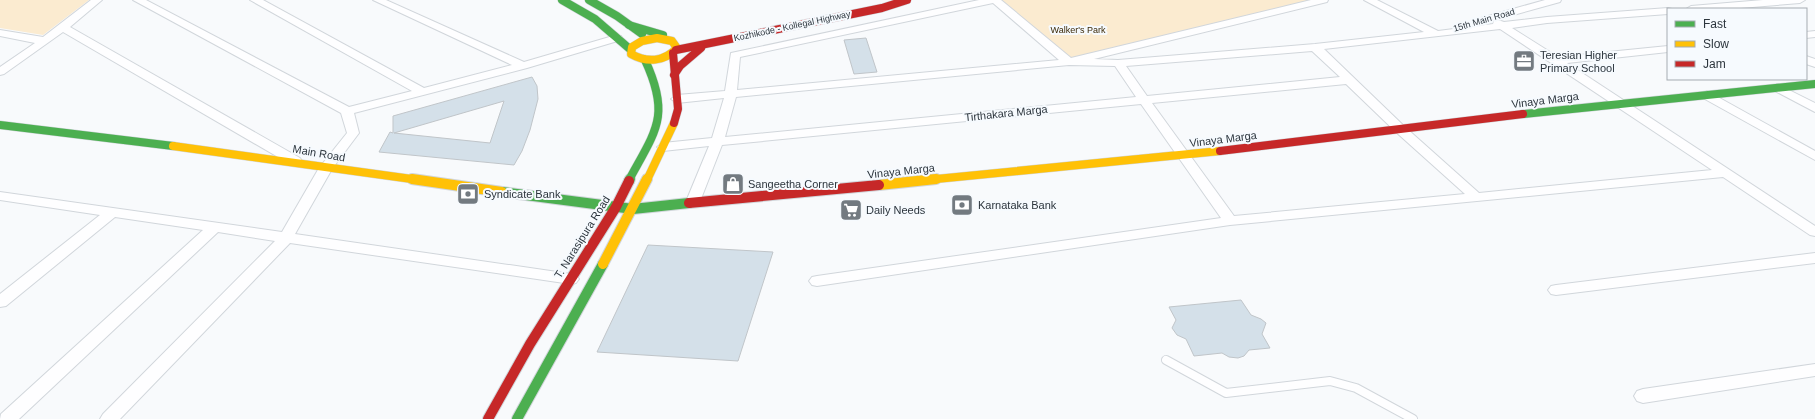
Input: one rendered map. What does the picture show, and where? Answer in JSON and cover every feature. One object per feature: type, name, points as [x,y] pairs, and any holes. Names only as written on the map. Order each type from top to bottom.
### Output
[{"type":"main road","points":[[562,0],[595,19],[631,50],[634,56],[645,60],[661,59],[676,46]]},
{"type":"main road","points":[[589,0],[598,4],[649,39]]},
{"type":"main road","name":"Kozhikode - Kollegal Highway","points":[[676,46],[728,31],[889,0]]},
{"type":"main road","name":"Kozhikode - Kollegal Highway","points":[[676,46],[715,42],[882,8],[907,0]]},
{"type":"main road","points":[[629,25],[659,34],[676,46]]},
{"type":"main road","points":[[708,34],[728,31]]},
{"type":"main road","points":[[631,50],[636,44],[649,39],[664,38],[676,46]]},
{"type":"main road","points":[[674,75],[680,66],[690,56],[715,42]]},
{"type":"main road","points":[[517,419],[633,209],[675,121],[678,109],[674,75],[676,46]]},
{"type":"main road","name":"T. Narasipura Road","points":[[488,419],[530,344],[616,207],[657,127],[661,112],[660,99],[655,79],[645,60]]},
{"type":"main road","name":"Vinaya Marga","points":[[633,209],[1184,156],[1620,103],[1815,84]]},
{"type":"main road","name":"Main Road","points":[[0,125],[295,161],[326,168],[633,209]]},
{"type":"street","points":[[3,68],[45,41],[97,0]]},
{"type":"street","points":[[138,0],[347,111],[523,66],[617,38]]},
{"type":"street","points":[[256,0],[423,92]]},
{"type":"street","points":[[378,0],[523,66]]},
{"type":"street","points":[[692,204],[717,142],[731,94],[735,54],[994,0],[1069,62]]},
{"type":"street","points":[[1069,62],[1324,0]]},
{"type":"street","points":[[1369,0],[1436,34]]},
{"type":"street","name":"15th Main Road","points":[[1436,34],[1556,0]]},
{"type":"street","points":[[1711,8],[1800,0]]},
{"type":"street","points":[[677,99],[1069,62],[1118,64],[1315,47],[1547,20],[1667,11]]},
{"type":"street","points":[[1490,18],[1815,232]]},
{"type":"street","points":[[63,27],[295,161]]},
{"type":"street","points":[[0,33],[45,41]]},
{"type":"street","points":[[1315,47],[1401,130],[1476,197]]},
{"type":"street","points":[[1555,61],[1667,49]]},
{"type":"street","points":[[1118,64],[1230,221]]},
{"type":"street","name":"Tirthakara Marga","points":[[663,147],[1349,80]]},
{"type":"street","points":[[1777,88],[1815,108]]},
{"type":"street","points":[[1707,95],[1815,156]]},
{"type":"street","points":[[109,419],[285,239],[326,168],[353,133],[347,111]]},
{"type":"street","points":[[817,282],[1230,221],[1726,173]]},
{"type":"street","points":[[0,196],[285,239],[571,279]]},
{"type":"street","points":[[0,302],[111,213]]},
{"type":"street","points":[[6,419],[214,228]]},
{"type":"street","points":[[1556,290],[1815,258]]},
{"type":"street","points":[[1643,396],[1815,370]]},
{"type":"lane","points":[[1166,360],[1226,393],[1330,381],[1356,388],[1413,419]]},
{"type":"green space","points":[[0,0],[89,0],[43,35],[0,28]]},
{"type":"green space","name":"Walker's Park","points":[[995,0],[1323,0],[1069,62]]},
{"type":"building","points":[[866,38],[877,72],[854,74],[844,40]]},
{"type":"building","points":[[532,77],[537,86],[538,99],[530,130],[522,151],[514,165],[379,152],[390,132],[393,133],[393,116]],"holes":[[[504,101],[490,143],[394,133]]]},
{"type":"building","points":[[648,245],[773,252],[738,361],[597,352]]},
{"type":"building","points":[[1241,300],[1251,315],[1266,323],[1262,334],[1270,348],[1249,350],[1244,356],[1238,358],[1229,357],[1222,353],[1194,356],[1186,339],[1177,335],[1172,328],[1176,320],[1169,307]]},
{"type":"traffic: fast","points":[[562,0],[595,19],[631,50]]},
{"type":"traffic: fast","points":[[589,0],[617,16],[642,34]]},
{"type":"traffic: fast","points":[[629,25],[663,35]]},
{"type":"traffic: fast","points":[[629,181],[647,149],[658,122],[660,109],[654,79],[645,60]]},
{"type":"traffic: fast","points":[[1523,114],[1815,84]]},
{"type":"traffic: fast","points":[[0,125],[173,146]]},
{"type":"traffic: fast","points":[[502,192],[633,209],[689,203]]},
{"type":"traffic: fast","points":[[517,419],[603,264]]},
{"type":"traffic: slow","points":[[657,38],[672,41],[677,48],[668,57],[656,60],[643,59],[631,54],[632,47],[642,41],[657,38]]},
{"type":"traffic: slow","points":[[603,264],[633,209],[674,123]]},
{"type":"traffic: slow","points":[[173,146],[502,192]]},
{"type":"traffic: slow","points":[[879,185],[1220,151]]},
{"type":"traffic: jam","points":[[676,50],[882,8],[907,0]]},
{"type":"traffic: jam","points":[[674,75],[680,66],[701,48]]},
{"type":"traffic: jam","points":[[673,53],[678,109],[674,123]]},
{"type":"traffic: jam","points":[[1220,151],[1523,114]]},
{"type":"traffic: jam","points":[[488,419],[530,344],[616,207],[629,181]]},
{"type":"traffic: jam","points":[[689,203],[879,185]]},
{"type":"place","name":"Teresian Higher Primary School","points":[[1524,61]]},
{"type":"place","name":"Sangeetha Corner","points":[[733,184]]},
{"type":"place","name":"Syndicate Bank","points":[[468,194]]},
{"type":"place","name":"Karnataka Bank","points":[[962,205]]},
{"type":"place","name":"Daily Needs","points":[[851,210]]}]
